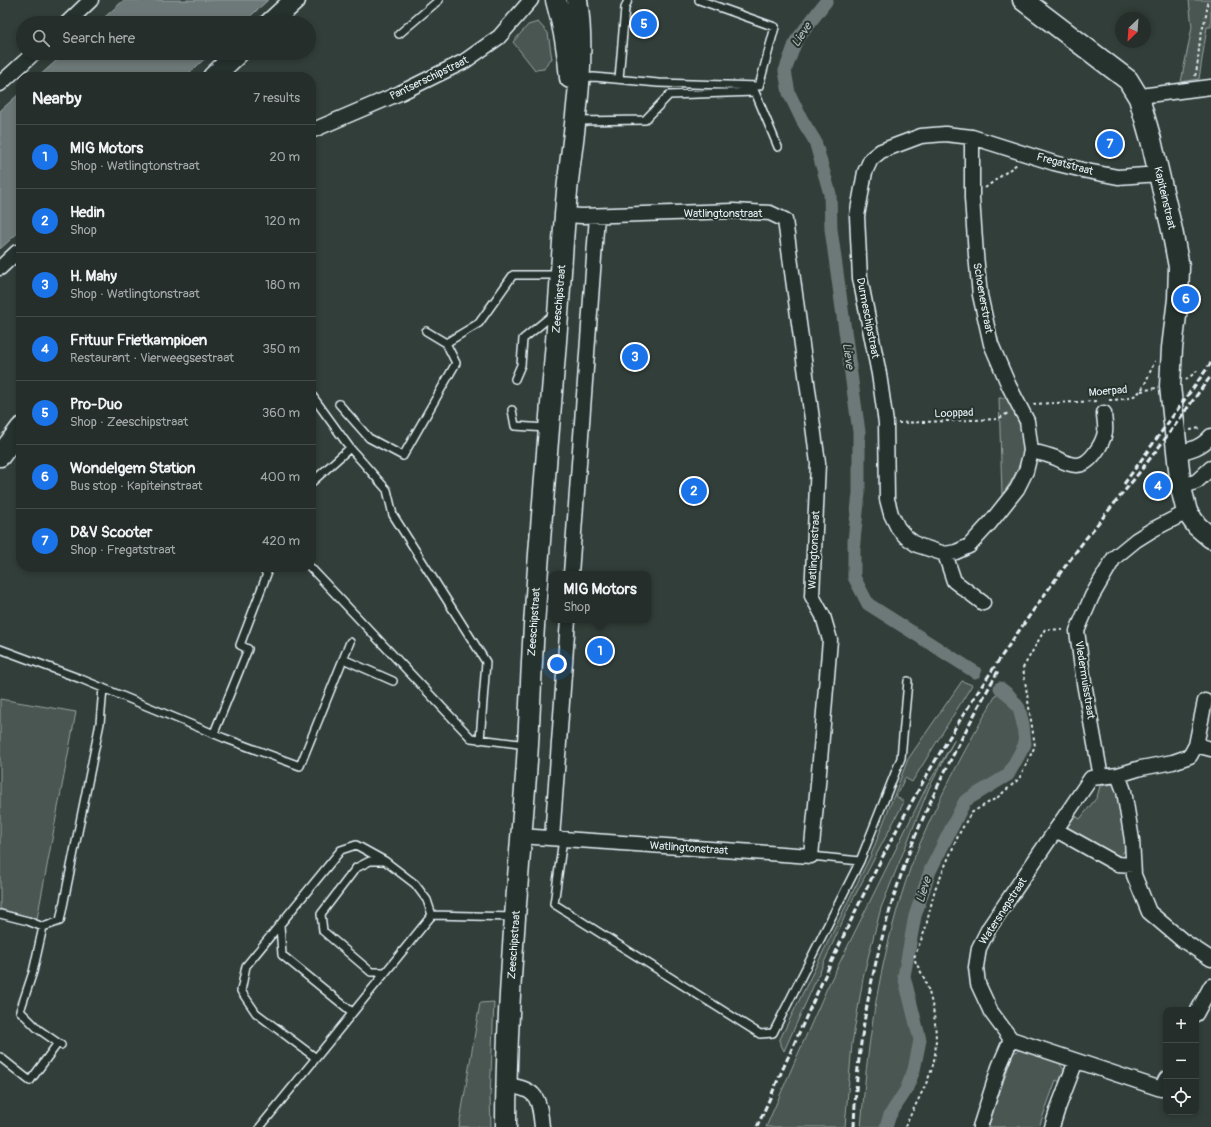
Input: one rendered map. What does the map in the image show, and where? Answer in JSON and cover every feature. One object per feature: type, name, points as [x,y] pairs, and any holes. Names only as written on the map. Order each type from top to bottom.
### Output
[{"type":"main road","points":[[278,16],[295,0]]},
{"type":"main road","name":"Zeeschipstraat","points":[[556,0],[568,61],[575,128]]},
{"type":"main road","name":"Zeeschipstraat","points":[[506,1127],[506,1085],[520,836],[528,745],[534,613],[566,215],[580,78],[580,20],[577,0]]},
{"type":"main road","name":"Kapiteinstraat","points":[[1023,0],[1128,80],[1139,98],[1151,140],[1179,267],[1178,298],[1172,348],[1170,386],[1181,488],[1187,512]]},
{"type":"main road","points":[[218,72],[231,60]]},
{"type":"main road","points":[[1187,512],[1197,526],[1211,538]]},
{"type":"street","points":[[74,16],[91,0]]},
{"type":"street","name":"Pantserschipstraat","points":[[316,129],[400,93],[466,61],[499,38],[531,0]]},
{"type":"street","points":[[0,84],[26,60]]},
{"type":"street","points":[[1139,98],[1148,95],[1211,87]]},
{"type":"street","name":"Durmeschipstraat","points":[[945,554],[918,545],[906,537],[898,528],[887,499],[886,423],[879,374],[860,278],[857,216],[864,172],[871,159],[881,150],[921,136],[945,134],[972,137]]},
{"type":"street","name":"Fregatstraat","points":[[972,137],[1066,166],[1118,177],[1159,174]]},
{"type":"street","name":"Schoenerstraat","points":[[945,554],[956,552],[969,546],[982,532],[1017,488],[1026,471],[1031,451],[1027,421],[991,344],[984,318],[976,255],[972,198],[972,137]]},
{"type":"street","name":"Watlingtonstraat","points":[[520,836],[811,856],[830,640],[823,616],[812,596],[818,463],[785,220],[770,213],[733,212],[597,216],[566,215]]},
{"type":"street","points":[[571,571],[597,216]]},
{"type":"street","points":[[0,268],[16,253]]},
{"type":"street","points":[[1031,451],[1046,454],[1067,463],[1081,465],[1088,461],[1102,443],[1105,430],[1104,413]]},
{"type":"street","points":[[1177,453],[1191,450],[1203,445],[1211,436]]},
{"type":"street","points":[[1181,488],[1196,481],[1211,468]]},
{"type":"street","name":"Vledermuisstraat","points":[[1101,777],[1084,683],[1078,631],[1092,596],[1114,558],[1136,540],[1187,512]]},
{"type":"street","points":[[945,554],[954,581],[983,603]]},
{"type":"street","points":[[557,839],[568,623]]},
{"type":"street","points":[[1206,702],[1196,745],[1190,756],[1118,774],[1124,791],[1132,840],[1134,875],[1149,912],[1182,940],[1211,959]]},
{"type":"street","points":[[1196,745],[1211,749]]},
{"type":"street","name":"Watersnepstraat","points":[[1011,1039],[991,1012],[978,984],[976,967],[979,948],[989,928],[1091,778],[1118,774]]},
{"type":"street","points":[[1056,830],[1117,864],[1133,865]]},
{"type":"street","points":[[1199,1008],[1211,986]]},
{"type":"street","points":[[980,1127],[999,1067],[1011,1039],[1161,1089],[1163,1085]]},
{"type":"street","points":[[1052,1127],[1076,1061]]},
{"type":"street","points":[[506,1085],[530,1091],[539,1104],[542,1127]]},
{"type":"lane","points":[[399,34],[439,0]]},
{"type":"lane","points":[[619,79],[625,8],[628,0]]},
{"type":"lane","points":[[580,78],[594,77],[658,83],[759,86],[774,27],[699,0]]},
{"type":"lane","points":[[575,128],[645,120],[669,96],[755,92],[778,147]]},
{"type":"lane","points":[[446,343],[479,323],[513,275],[561,275]]},
{"type":"lane","points":[[515,379],[521,365],[523,339],[558,310]]},
{"type":"lane","points":[[339,404],[369,438],[402,456],[456,363],[446,343],[426,331]]},
{"type":"lane","points":[[316,401],[350,448],[387,490],[393,514],[486,662],[480,740]]},
{"type":"lane","points":[[512,410],[515,426],[549,428]]},
{"type":"lane","points":[[316,479],[350,448]]},
{"type":"lane","points":[[214,734],[248,649],[240,645],[267,574],[265,572]]},
{"type":"lane","points":[[315,572],[471,738],[528,745]]},
{"type":"lane","points":[[0,649],[103,688],[214,734],[300,766],[350,642]]},
{"type":"lane","points":[[343,659],[393,681]]},
{"type":"lane","points":[[557,839],[554,904],[760,1034],[773,1033],[860,860],[901,758],[908,681]]},
{"type":"lane","points":[[0,914],[28,921],[43,927],[60,921],[100,724],[103,688]]},
{"type":"lane","points":[[316,1058],[256,1012],[241,991],[246,966],[341,850],[356,845],[385,861],[416,884],[426,900],[432,915]]},
{"type":"lane","points":[[811,856],[860,860]]},
{"type":"lane","points":[[385,861],[370,861],[356,868],[321,914],[323,931],[371,972],[385,972]]},
{"type":"lane","points":[[432,915],[516,917]]},
{"type":"lane","points":[[260,1127],[432,915]]},
{"type":"lane","points":[[280,925],[282,955],[352,1012]]},
{"type":"lane","points":[[0,1058],[30,1081],[59,1044],[38,1029],[20,1011],[33,972],[43,927]]},
{"type":"path","points":[[1191,89],[1198,67],[1201,35],[1207,16],[1207,0]]},
{"type":"path","points":[[972,198],[1029,154]]},
{"type":"path","name":"Moerpad","points":[[1020,408],[1027,404],[1130,399],[1141,391],[1158,355],[1172,348]]},
{"type":"path","name":"Looppad","points":[[886,423],[998,419],[1020,408]]},
{"type":"path","points":[[905,1127],[931,1073],[936,1045],[935,1021],[930,999],[925,981],[914,958],[925,930],[935,889],[959,834],[971,813],[998,797],[1019,779],[1035,746],[1023,668],[1046,629],[1078,631]]},
{"type":"shaded area","points":[[124,0],[268,0],[251,16],[106,16]]},
{"type":"shaded area","points":[[1189,0],[1211,0],[1211,27],[1207,27],[1199,79],[1181,82],[1192,27]]},
{"type":"shaded area","points":[[538,22],[548,33],[552,59],[549,60],[544,69],[535,70],[513,42],[528,25]]},
{"type":"shaded area","points":[[57,60],[203,60],[190,72],[44,72]]},
{"type":"shaded area","points":[[16,97],[16,235],[0,249],[0,111]]},
{"type":"shaded area","points":[[999,398],[1006,398],[1013,410],[1018,420],[1024,442],[1021,461],[1013,479],[1002,495]]},
{"type":"shaded area","points":[[962,681],[972,685],[912,782],[905,778],[896,796],[904,802],[850,905],[784,1051],[779,1041],[871,855],[908,759]]},
{"type":"shaded area","points":[[1000,688],[1009,695],[1019,708],[1023,724],[1025,744],[1008,775],[965,801],[930,871],[915,916],[904,976],[920,1040],[914,1070],[906,1090],[890,1115],[886,1127],[861,1127],[868,1055],[876,1001],[887,948],[901,895],[919,846],[940,799]]},
{"type":"shaded area","points":[[0,699],[76,712],[37,919],[0,909]]},
{"type":"shaded area","points":[[955,739],[929,788],[881,908],[864,973],[852,1044],[845,1127],[766,1127],[827,988],[927,786]]},
{"type":"shaded area","points":[[1115,784],[1117,786],[1126,845],[1122,854],[1118,857],[1112,858],[1070,832],[1067,825],[1073,814],[1080,819],[1097,797],[1100,786]]},
{"type":"shaded area","points":[[494,1002],[490,1097],[491,1127],[459,1127],[480,1003]]},
{"type":"shaded area","points":[[1022,1049],[1059,1063],[1065,1071],[1060,1082],[1056,1080],[1039,1127],[988,1127],[1013,1053]]},
{"type":"waterway","name":"Lieve","points":[[827,0],[796,41],[785,71],[789,93],[802,120],[815,141],[830,194],[831,229],[859,432],[859,493],[854,541],[854,577],[868,604],[975,672]]},
{"type":"waterway","name":"Lieve","points":[[886,1127],[890,1115],[906,1090],[914,1070],[920,1040],[904,976],[915,916],[930,871],[965,801],[1008,775],[1025,744],[1023,724],[1019,708],[1009,695],[1000,688]]},
{"type":"railway","points":[[1124,484],[1211,363]]},
{"type":"railway","points":[[757,1127],[870,881],[921,785],[949,738],[998,661],[1051,586],[1087,537],[1154,454],[1211,376]]},
{"type":"railway","points":[[854,1127],[856,1090],[865,1016],[881,943],[902,872],[924,815],[934,794],[999,669]]},
{"type":"place","name":"Pro-Duo","points":[[644,24]]},
{"type":"place","name":"D&V Scooter","points":[[1110,144]]},
{"type":"place","name":"Wondelgem Station","points":[[1186,299]]},
{"type":"place","name":"H. Mahy","points":[[635,357]]},
{"type":"place","name":"Frituur Frietkampioen","points":[[1158,486]]},
{"type":"place","name":"Hedin","points":[[694,491]]},
{"type":"place","name":"MIG Motors","points":[[600,651]]}]
